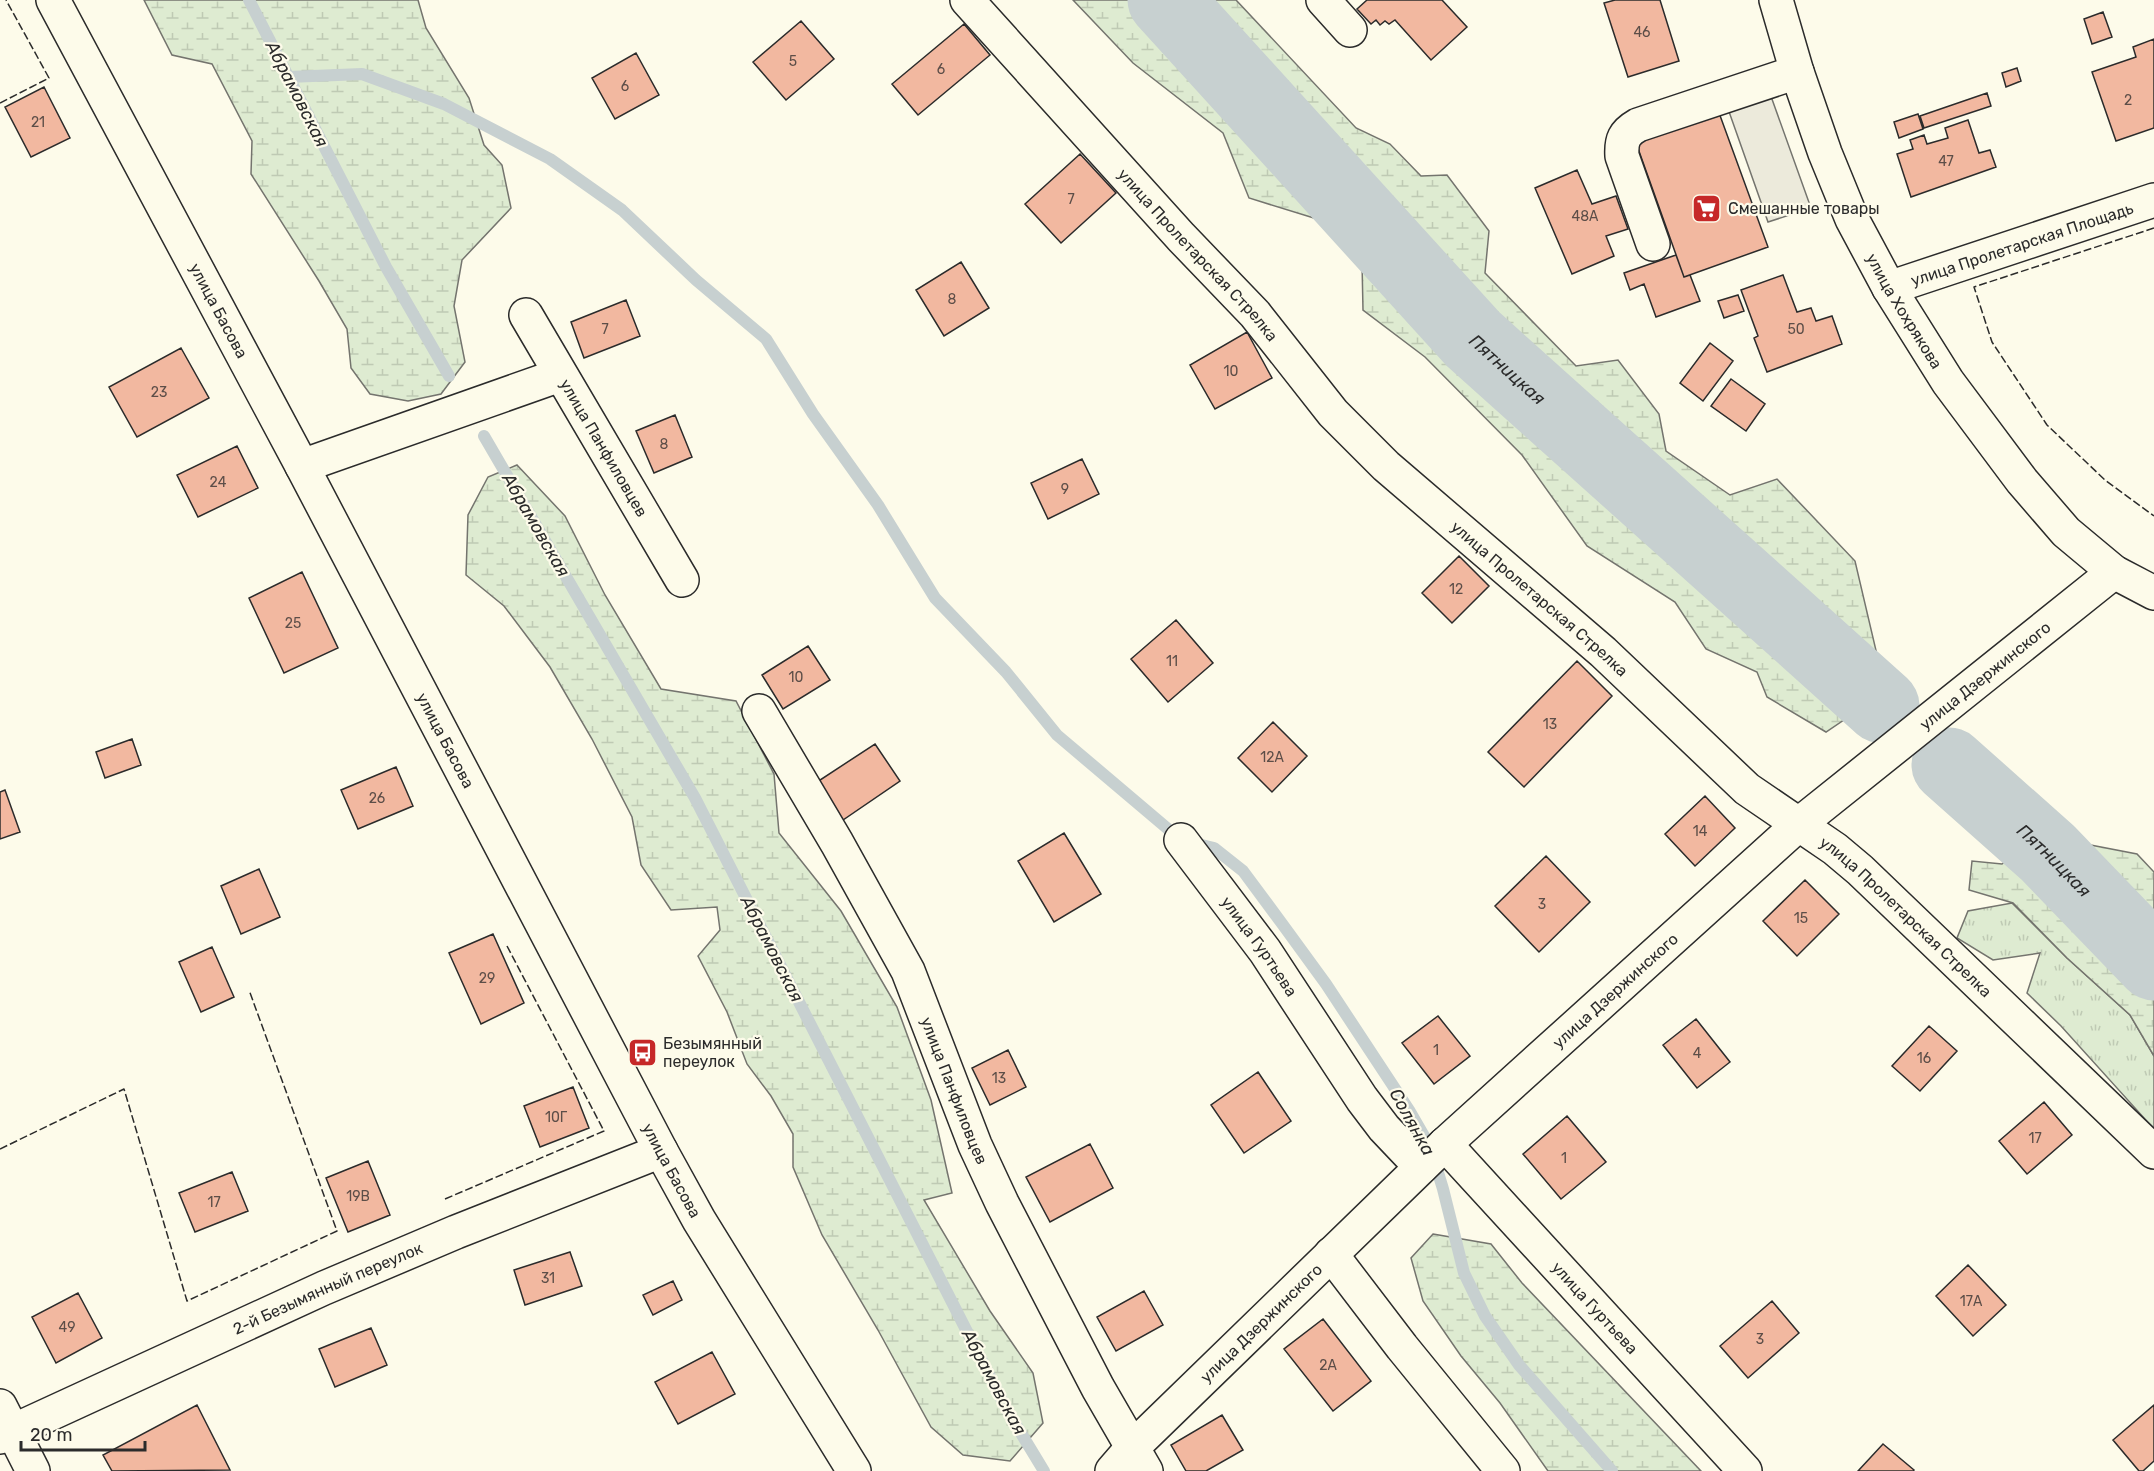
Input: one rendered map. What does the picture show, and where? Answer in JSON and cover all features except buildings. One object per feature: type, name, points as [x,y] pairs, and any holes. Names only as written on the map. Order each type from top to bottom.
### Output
[{"type":"street","name":"улица Басова","points":[[53,0],[302,466],[661,1151],[699,1220],[854,1471]]},
{"type":"street","name":"улица Пролетарская Стрелка","points":[[967,0],[1181,237],[1255,314],[1333,413],[1386,466],[1603,652],[1747,789],[1835,849],[1860,870],[2154,1152]]},
{"type":"street","points":[[1323,0],[1350,30]]},
{"type":"street","name":"улица Хохрякова","points":[[1776,0],[1797,72],[1825,153],[1852,219],[1889,288],[1948,382],[2022,481],[2066,532],[2114,572]]},
{"type":"street","points":[[1653,244],[1622,156],[1621,142],[1627,131],[1638,125],[1797,72]]},
{"type":"street","name":"улица Пролетарская Площадь","points":[[1889,288],[2154,200]]},
{"type":"street","name":"улица Панфиловцев","points":[[526,315],[682,580]]},
{"type":"street","points":[[302,466],[560,375]]},
{"type":"street","points":[[2114,572],[2154,593]]},
{"type":"street","name":"улица Дзержинского","points":[[1130,1464],[1331,1254],[1445,1144],[1798,825],[2114,572]]},
{"type":"street","name":"улица Панфиловцев","points":[[759,711],[842,852],[908,971],[975,1145],[1130,1464]]},
{"type":"street","name":"улица Гуртьева","points":[[1181,840],[1265,951],[1362,1099],[1384,1128],[1421,1167]]},
{"type":"street","name":"улица Гуртьева","points":[[1445,1144],[1745,1471]]},
{"type":"street","name":"2-й Безымянный переулок","points":[[4,1425],[456,1232],[661,1151]]},
{"type":"street","points":[[1331,1254],[1402,1347],[1503,1471]]},
{"type":"street","points":[[4,1425],[33,1471]]},
{"type":"green space","points":[[144,0],[418,0],[426,28],[469,98],[484,145],[502,165],[511,208],[462,260],[454,306],[465,362],[441,394],[408,401],[370,394],[351,368],[347,329],[251,174],[252,141],[212,64],[172,55]]},
{"type":"green space","points":[[1073,0],[1236,0],[1356,128],[1390,144],[1421,176],[1447,175],[1489,231],[1485,273],[1576,366],[1618,360],[1659,414],[1666,451],[1730,495],[1777,479],[1855,561],[1882,676],[1863,707],[1826,732],[1767,697],[1757,672],[1706,649],[1675,602],[1587,546],[1522,455],[1425,357],[1363,310],[1362,262],[1330,223],[1249,198],[1223,133],[1133,63]]},
{"type":"green space","points":[[517,465],[565,516],[605,595],[661,689],[736,701],[774,774],[779,833],[841,911],[897,1007],[931,1100],[952,1193],[924,1200],[990,1311],[1033,1373],[1043,1423],[1010,1461],[963,1455],[931,1427],[822,1235],[793,1167],[793,1134],[771,1096],[747,1064],[727,1012],[698,956],[720,930],[717,907],[671,910],[641,865],[632,817],[592,739],[550,667],[504,606],[466,575],[468,515],[488,477]]},
{"type":"green space","points":[[2044,836],[2137,854],[2154,872],[2154,1056],[2130,1015],[2067,958],[2013,903],[1969,890],[1972,861],[2002,864],[2028,842]]},
{"type":"green space","points":[[2012,903],[2067,958],[2130,1015],[2154,1056],[2154,1129],[2061,1026],[2027,993],[2040,953],[1993,960],[1957,938],[1968,911]]},
{"type":"green space","points":[[1433,1234],[1491,1244],[1522,1283],[1701,1471],[1548,1471],[1500,1403],[1461,1356],[1423,1301],[1411,1258]]},
{"type":"shaded area","points":[[1763,74],[1811,208],[1768,222],[1721,89]]},
{"type":"waterway","name":"Абрамовская","points":[[249,0],[386,267],[449,376]]},
{"type":"waterway","name":"Пятницкая","points":[[1165,0],[1473,339],[1882,706]]},
{"type":"waterway","name":"Солянка","points":[[288,77],[362,74],[444,104],[550,159],[622,210],[696,280],[766,339],[813,414],[878,505],[935,598],[1006,672],[1057,735],[1181,840],[1214,848],[1243,871],[1326,984],[1424,1136],[1443,1189],[1464,1273],[1485,1316],[1519,1365],[1612,1471]]},
{"type":"waterway","name":"Абрамовская","points":[[484,436],[695,798],[1007,1410],[1044,1471]]},
{"type":"waterway","name":"Пятницкая","points":[[1949,765],[2048,853],[2154,963]]},
{"type":"fence","points":[[0,103],[49,78],[6,0]]},
{"type":"fence","points":[[2154,228],[1974,287],[1992,342],[2047,425],[2105,480],[2154,516]]},
{"type":"fence","points":[[445,1199],[604,1131],[507,946]]},
{"type":"fence","points":[[0,1149],[124,1089],[187,1301],[337,1231],[249,990]]},
{"type":"place","name":"Смешанные товары","points":[[1707,208]]},
{"type":"place","name":"Безымянный переулок","points":[[642,1052]]}]
